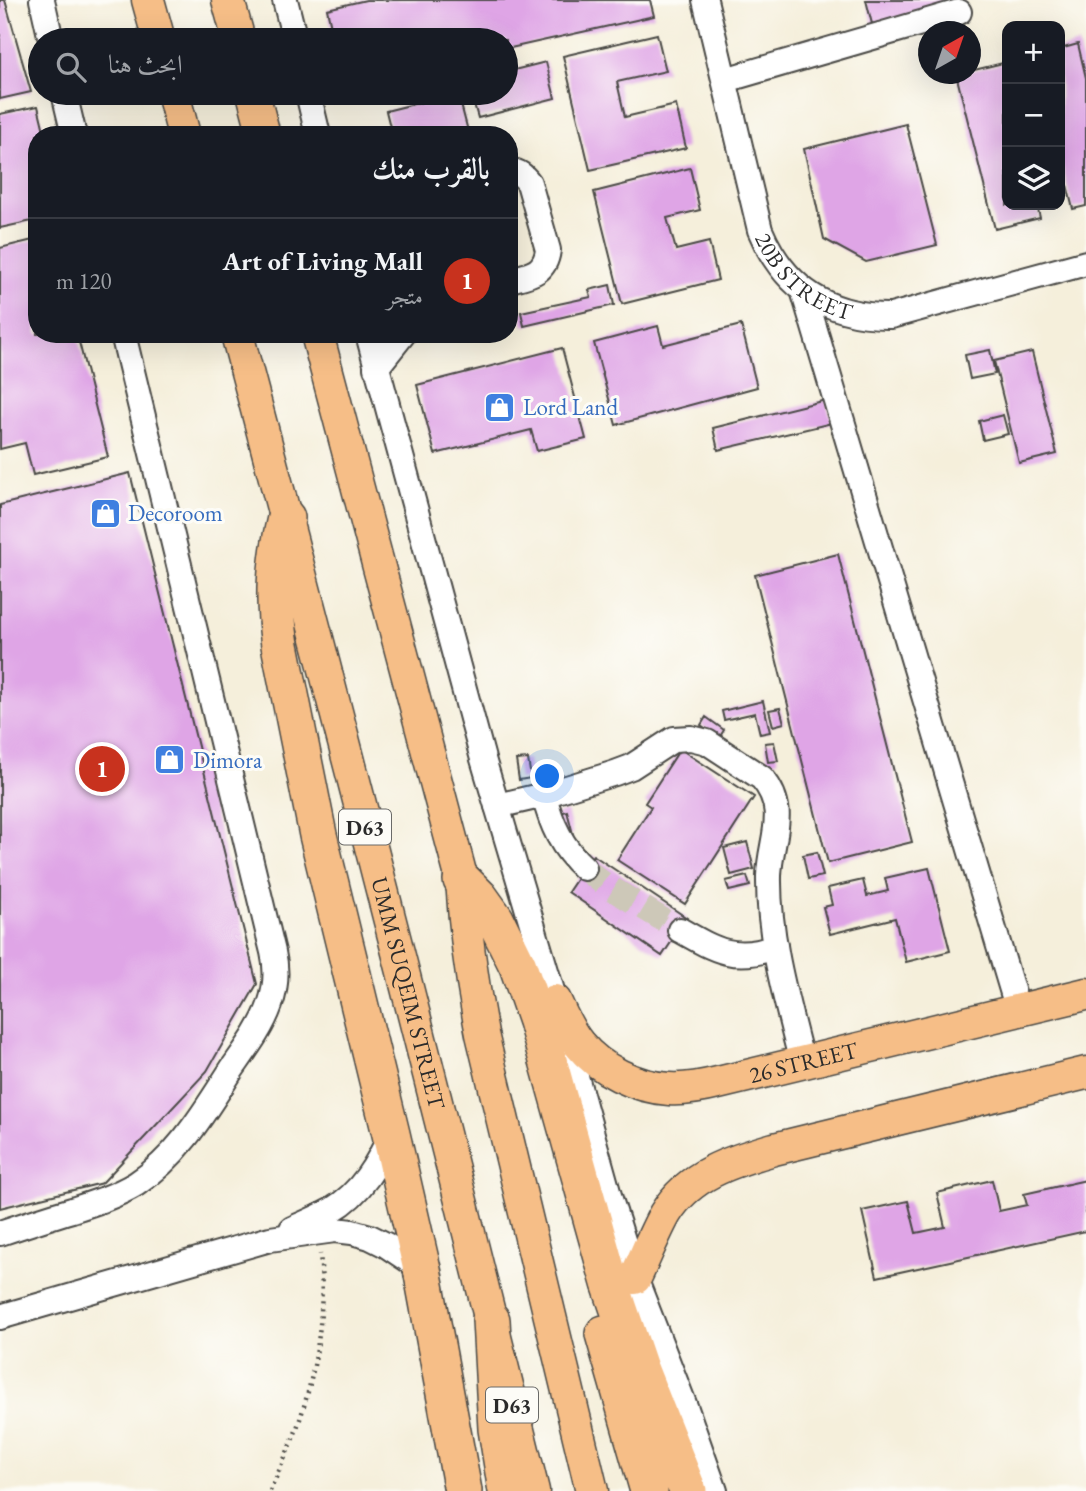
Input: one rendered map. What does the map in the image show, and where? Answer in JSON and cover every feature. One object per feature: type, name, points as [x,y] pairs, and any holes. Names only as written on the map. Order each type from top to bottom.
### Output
[{"type":"highway","points":[[286,518],[276,568],[276,620],[280,645],[318,835],[422,1269],[463,1491]]},
{"type":"highway","points":[[463,895],[489,940],[506,977],[649,1491]]},
{"type":"highway","points":[[463,895],[480,898],[495,919],[518,965],[537,1021],[610,1283],[639,1368],[688,1491]]},
{"type":"highway","points":[[491,1320],[497,1429],[507,1491]]},
{"type":"main road","points":[[148,0],[156,28]]},
{"type":"main road","points":[[228,0],[236,28]]},
{"type":"main road","points":[[176,105],[182,126]]},
{"type":"main road","points":[[256,105],[262,126]]},
{"type":"main road","name":"UMM SUQEIM STREET","points":[[239,343],[533,1491]]},
{"type":"main road","name":"D63","points":[[319,343],[463,895],[471,981],[482,1034],[592,1491]]},
{"type":"main road","name":"26 STREET","points":[[555,1001],[565,1024],[580,1045],[598,1062],[620,1076],[643,1085],[693,1089],[1086,994]]},
{"type":"main road","points":[[635,1278],[666,1212],[686,1189],[712,1171],[774,1149],[1086,1073]]},
{"type":"street","points":[[42,0],[48,28]]},
{"type":"street","points":[[285,0],[292,28]]},
{"type":"street","name":"20B STREET","points":[[705,0],[760,230],[767,247],[789,278],[818,301],[854,313],[891,316],[1086,263]]},
{"type":"street","points":[[725,80],[959,12]]},
{"type":"street","points":[[67,105],[72,126]]},
{"type":"street","points":[[311,105],[316,126]]},
{"type":"street","points":[[518,173],[529,183],[548,250],[539,270],[518,278]]},
{"type":"street","points":[[803,290],[1018,1010]]},
{"type":"street","points":[[0,1233],[114,1196],[138,1183],[159,1166],[195,1125],[262,1023],[275,984],[276,962],[125,343]]},
{"type":"street","points":[[370,343],[496,806],[555,1001],[591,1134],[635,1278],[715,1491]]},
{"type":"street","points":[[376,368],[395,343]]},
{"type":"street","points":[[496,806],[544,795],[623,770],[674,739],[691,738],[707,742],[762,778],[777,805],[777,825],[769,877],[775,947],[802,1063]]},
{"type":"street","points":[[544,795],[555,831],[584,868]]},
{"type":"street","points":[[680,930],[732,954],[759,953],[775,947]]},
{"type":"street","points":[[270,1239],[332,1210],[346,1200],[370,1174],[391,1134]]},
{"type":"street","points":[[0,1317],[270,1239],[335,1230],[370,1237],[422,1269]]},
{"type":"path","points":[[270,1491],[295,1433],[314,1368],[321,1300],[318,1232]]},
{"type":"building","points":[[0,0],[5,0],[28,81],[28,93],[0,99]]},
{"type":"building","points":[[366,0],[650,0],[654,16],[518,46],[518,28],[331,28],[327,9]]},
{"type":"building","points":[[866,0],[964,0],[964,1],[872,24]]},
{"type":"building","points":[[657,34],[666,71],[617,82],[625,117],[676,105],[686,148],[590,170],[563,56]]},
{"type":"building","points":[[1078,44],[1086,78],[1086,206],[1073,209],[1065,177],[1065,48]]},
{"type":"building","points":[[546,62],[555,98],[478,118],[474,105],[518,105],[518,69]]},
{"type":"building","points":[[1002,63],[1002,210],[1038,210],[1040,218],[995,229],[959,84],[981,84],[981,68]]},
{"type":"building","points":[[410,105],[461,105],[467,126],[390,126],[386,111]]},
{"type":"building","points":[[38,106],[43,126],[28,126],[28,222],[0,228],[0,114]]},
{"type":"building","points":[[906,124],[937,245],[866,262],[824,239],[804,149]]},
{"type":"building","points":[[690,168],[700,210],[667,218],[676,250],[709,242],[718,280],[622,304],[594,192]]},
{"type":"building","points":[[28,241],[28,343],[79,343],[108,457],[33,475],[25,443],[0,449],[0,248]]},
{"type":"building","points":[[610,285],[614,305],[524,326],[521,312],[591,297],[589,290]]},
{"type":"building","points":[[741,325],[757,387],[616,425],[594,343],[658,326],[663,345]]},
{"type":"building","name":"Lord Land","points":[[562,348],[586,439],[537,451],[531,430],[435,454],[417,385]]},
{"type":"building","points":[[990,350],[995,374],[970,379],[965,355]]},
{"type":"building","points":[[1032,352],[1057,454],[1019,463],[994,361]]},
{"type":"building","points":[[826,400],[832,423],[718,450],[713,428]]},
{"type":"building","points":[[1003,415],[1008,434],[983,440],[979,421]]},
{"type":"building","points":[[130,473],[257,984],[207,1071],[102,1183],[0,1208],[0,505]]},
{"type":"building","points":[[838,554],[912,842],[828,863],[755,575]]},
{"type":"building","points":[[763,701],[770,732],[760,734],[755,713],[724,720],[722,711]]},
{"type":"building","points":[[780,708],[784,723],[773,726],[769,710]]},
{"type":"building","points":[[706,717],[724,730],[719,738],[701,725]]},
{"type":"building","points":[[774,742],[778,761],[768,762],[765,743]]},
{"type":"building","points":[[680,749],[754,797],[685,904],[617,860],[651,807],[645,803]]},
{"type":"building","points":[[528,759],[531,778],[519,780],[516,760]]},
{"type":"building","points":[[567,811],[573,834],[560,837],[553,815]]},
{"type":"building","points":[[747,842],[754,869],[731,875],[724,848]]},
{"type":"building","points":[[817,852],[823,876],[808,879],[803,855]]},
{"type":"building","points":[[593,855],[687,918],[662,956],[568,892]]},
{"type":"building","points":[[929,868],[950,951],[906,962],[895,918],[830,934],[823,907],[832,905],[828,888],[863,880],[867,896],[888,891],[885,878]]},
{"type":"building","points":[[747,876],[750,886],[729,891],[726,881]]},
{"type":"building","points":[[992,1180],[999,1211],[1027,1205],[1024,1194],[1086,1180],[1086,1231],[877,1277],[862,1211],[908,1201],[916,1233],[945,1227],[937,1193]]},
{"type":"tunnel","points":[[584,868],[604,884],[680,930]]},
{"type":"place","name":"Lord Land","points":[[500,407]]},
{"type":"place","name":"Decoroom","points":[[105,513]]},
{"type":"place","name":"Dimora","points":[[170,760]]},
{"type":"place","name":"Art of Living Mall","points":[[102,769]]}]
